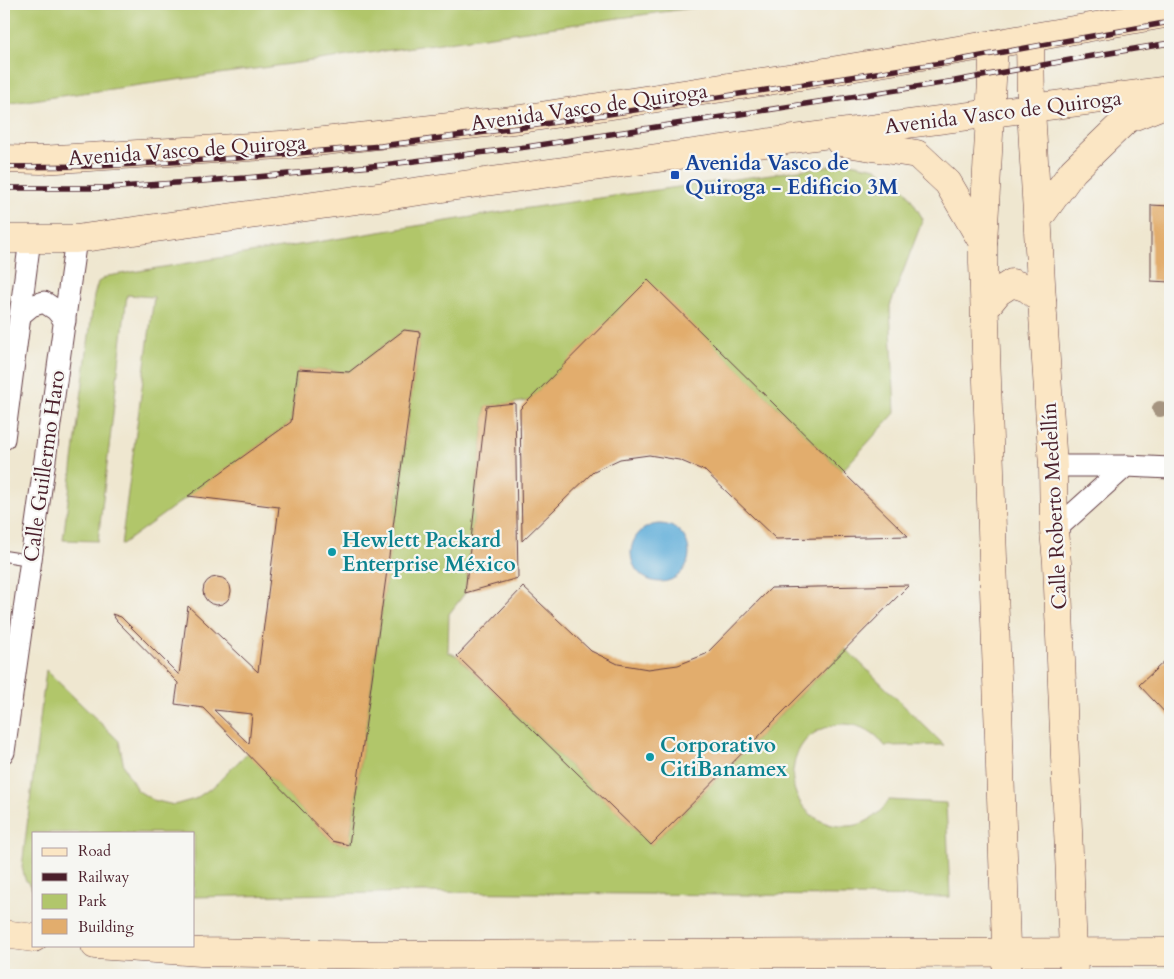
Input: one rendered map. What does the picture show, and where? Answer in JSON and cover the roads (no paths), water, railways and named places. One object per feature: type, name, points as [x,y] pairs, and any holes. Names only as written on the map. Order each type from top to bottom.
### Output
[{"type":"main road","name":"Avenida Vasco de Quiroga","points":[[4,160],[50,159],[296,144],[520,119],[807,75],[1170,13]]},
{"type":"main road","name":"Calle Roberto Medellín","points":[[1030,37],[1031,109],[1054,466],[1054,531],[1057,563],[1073,964]]},
{"type":"main road","points":[[994,44],[983,243],[1007,964]]},
{"type":"main road","name":"Avenida Vasco de Quiroga","points":[[17,239],[76,239],[808,137],[1170,90]]},
{"type":"main road","points":[[1038,219],[1073,170],[1127,119],[1170,102]]},
{"type":"main road","points":[[808,137],[917,154],[948,183],[983,243]]},
{"type":"main road","points":[[985,308],[998,292],[1012,283],[1027,288],[1042,300]]},
{"type":"main road","points":[[4,934],[32,938]]},
{"type":"main road","points":[[110,946],[201,952],[1007,964],[1073,964],[1170,952]]},
{"type":"street","name":"Calle Guillermo Haro","points":[[4,439],[20,315],[17,239]]},
{"type":"street","name":"Calle Guillermo Haro","points":[[4,752],[15,646],[30,560],[76,239]]},
{"type":"street","points":[[20,315],[31,306],[44,302],[56,310],[65,322]]},
{"type":"street","points":[[1054,466],[1170,468]]},
{"type":"street","points":[[1054,531],[1126,466]]},
{"type":"lane","points":[[4,556],[30,560]]},
{"type":"water","points":[[654,524],[666,524],[681,532],[689,547],[689,559],[681,574],[666,582],[654,582],[639,574],[631,559],[631,547],[639,532]]},
{"type":"railway","points":[[4,167],[102,166],[238,158],[381,146],[524,127],[948,62],[1170,22]]},
{"type":"railway","points":[[4,188],[106,188],[245,178],[383,165],[526,147],[955,81],[1170,43]]},
{"type":"place","name":"Avenida Vasco de Quiroga - Edificio 3M","points":[[675,175]]},
{"type":"place","name":"Hewlett Packard Enterprise México","points":[[332,552]]},
{"type":"place","name":"Corporativo CitiBanamex","points":[[650,757]]}]
